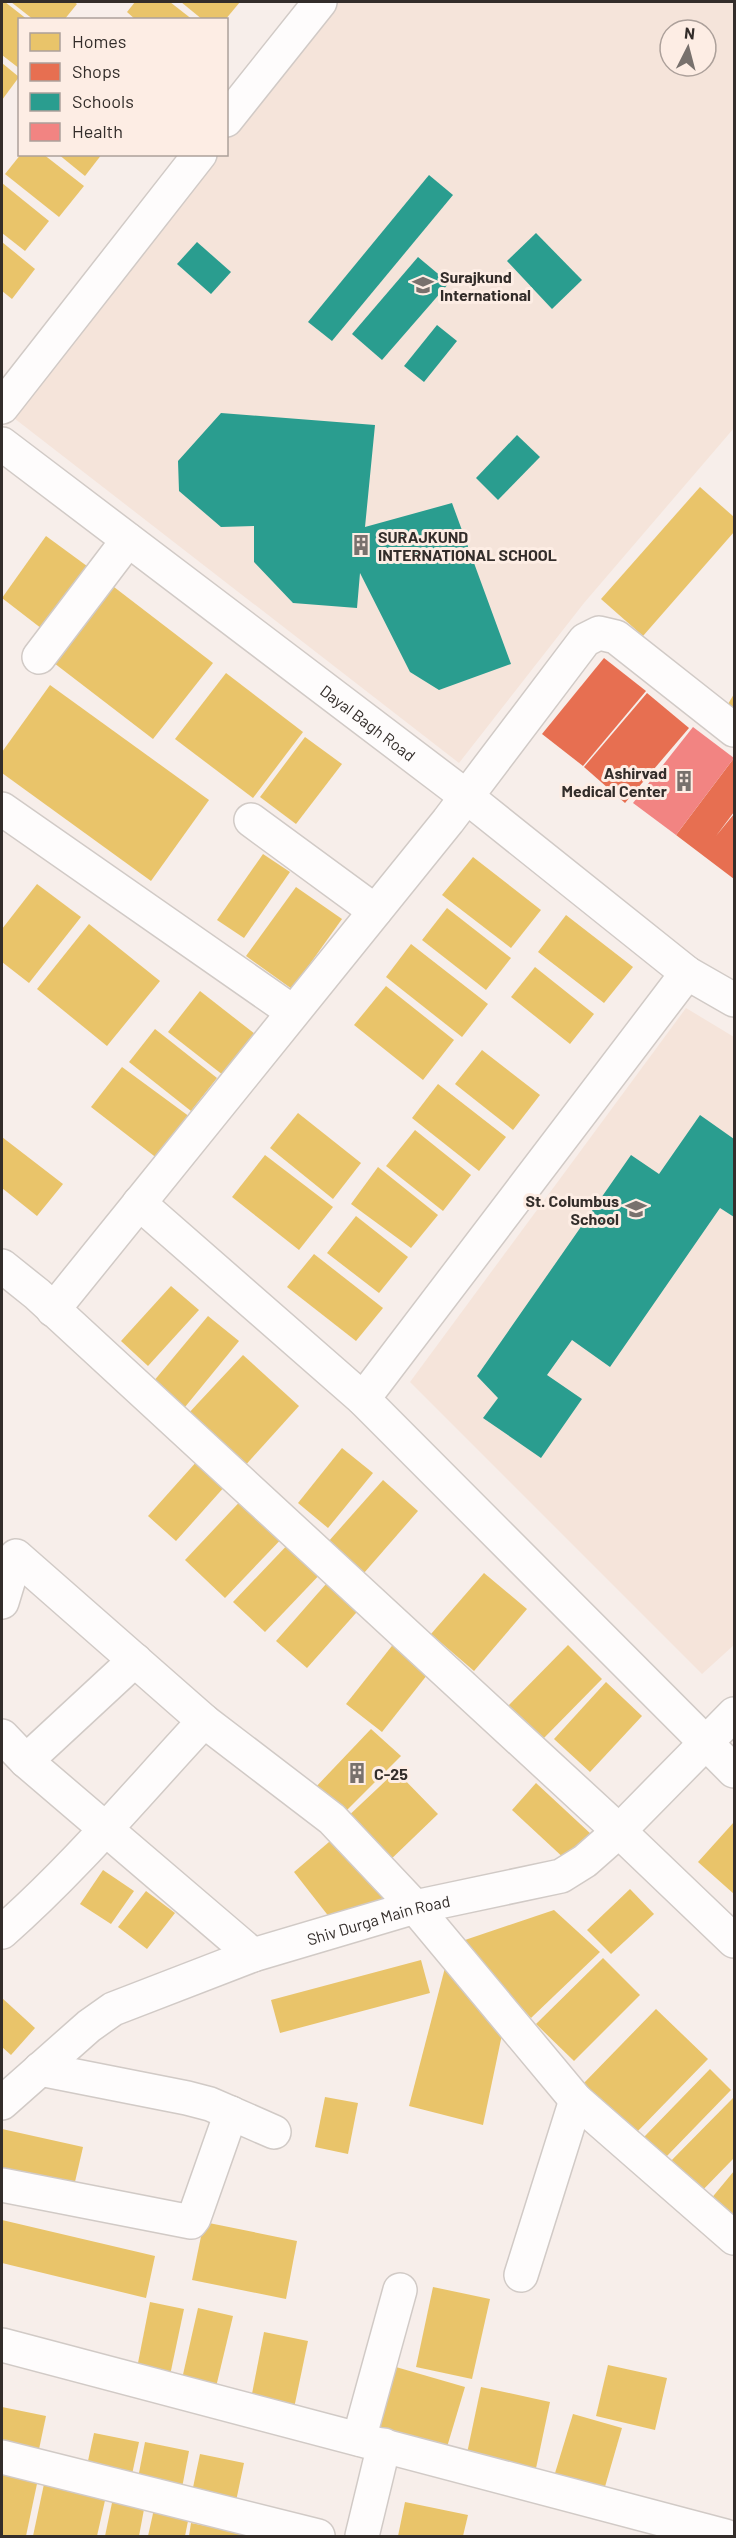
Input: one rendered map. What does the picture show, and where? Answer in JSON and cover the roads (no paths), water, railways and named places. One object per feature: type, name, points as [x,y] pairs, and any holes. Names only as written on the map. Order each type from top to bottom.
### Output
[{"type":"street","points":[[228,117],[320,2]]},
{"type":"street","points":[[2,407],[198,156]]},
{"type":"street","name":"Dayal Bagh Road","points":[[2,444],[466,797],[687,973],[735,1000]]},
{"type":"street","points":[[39,657],[128,540]]},
{"type":"street","points":[[53,1310],[466,797],[585,640],[599,633],[616,637],[735,730]]},
{"type":"street","points":[[2,809],[293,1012]]},
{"type":"street","points":[[251,820],[375,910]]},
{"type":"street","points":[[363,1400],[687,973]]},
{"type":"street","points":[[139,1203],[363,1400],[735,1771]]},
{"type":"street","points":[[2,1268],[53,1310],[619,1831],[735,1941]]},
{"type":"street","points":[[2,1602],[16,1556],[204,1721],[332,1819],[415,1907],[576,2100],[735,2238]]},
{"type":"street","points":[[26,1761],[135,1660]]},
{"type":"street","name":"Shiv Durga Main Road","points":[[2,2103],[89,2026],[112,2009],[253,1954],[415,1907],[561,1876],[585,1861],[619,1831],[735,1714]]},
{"type":"street","points":[[2,1932],[105,1828],[204,1721]]},
{"type":"street","points":[[2,1736],[26,1761],[253,1954]]},
{"type":"street","points":[[40,2069],[188,2098],[231,2113],[274,2132]]},
{"type":"street","points":[[521,2275],[576,2100]]},
{"type":"street","points":[[2,2185],[191,2222],[231,2113]]},
{"type":"street","points":[[362,2536],[372,2442],[400,2290]]},
{"type":"street","points":[[2,2345],[725,2536]]},
{"type":"street","points":[[2,2457],[318,2536]]},
{"type":"place","name":"Surajkund International","points":[[423,285]]},
{"type":"place","name":"SURAJKUND INTERNATIONAL SCHOOL","points":[[361,545]]},
{"type":"place","name":"Ashirvad Medical Center","points":[[684,781]]},
{"type":"place","name":"St. Columbus School","points":[[636,1209]]},
{"type":"place","name":"C-25","points":[[357,1773]]}]
